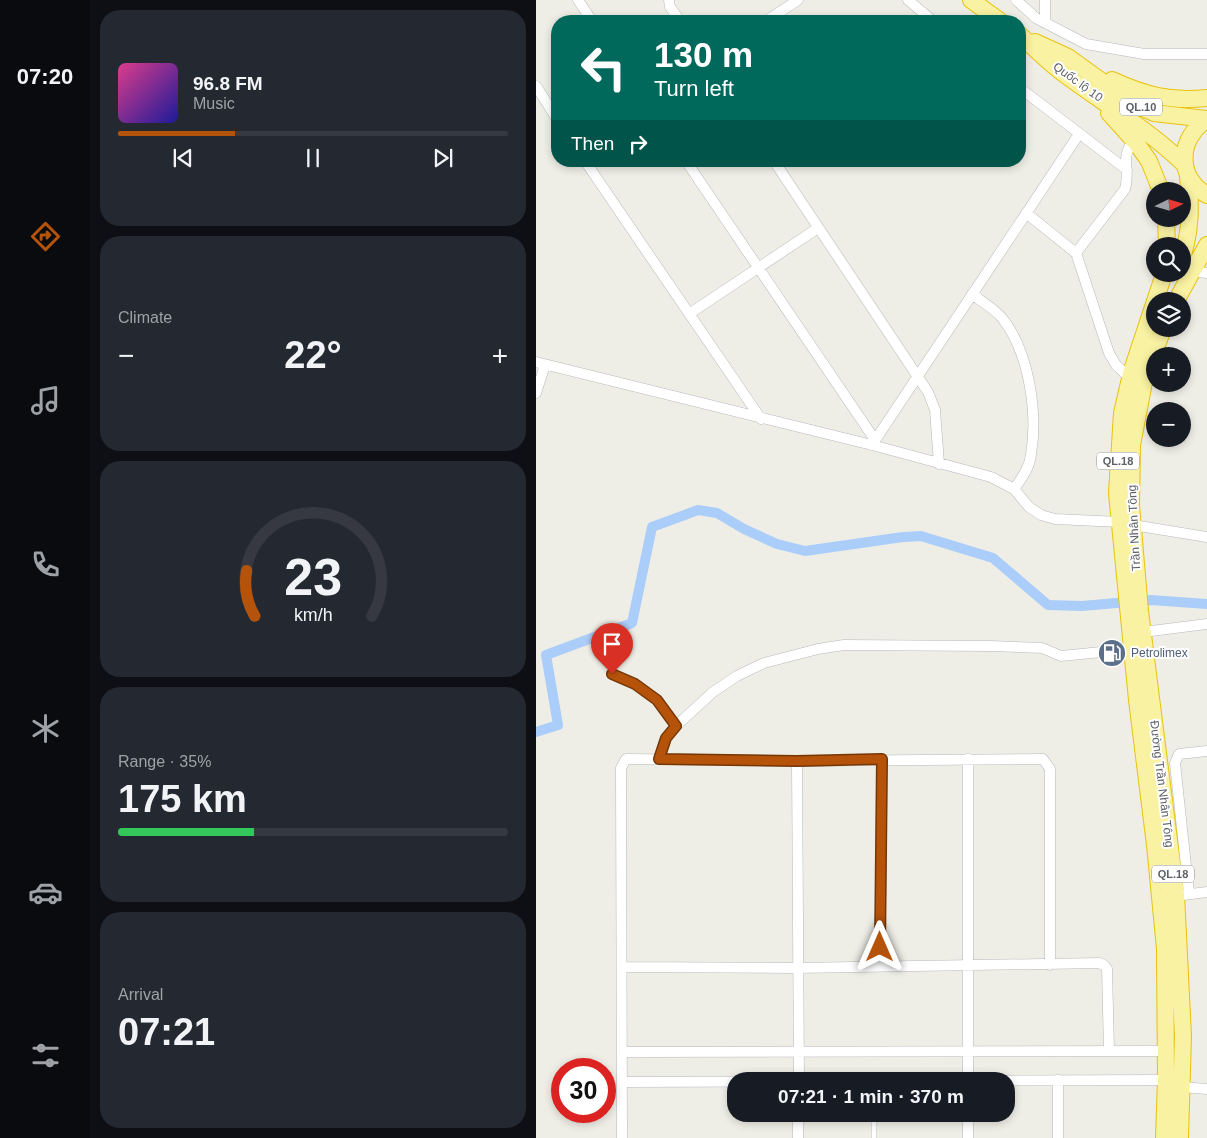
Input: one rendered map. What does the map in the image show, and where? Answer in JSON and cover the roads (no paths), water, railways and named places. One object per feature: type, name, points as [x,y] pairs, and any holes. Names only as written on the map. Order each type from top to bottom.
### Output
[{"type":"highway","points":[[971,0],[988,15]]},
{"type":"highway","name":"Quốc lộ 10","points":[[1026,41],[1059,71],[1155,97],[1177,100],[1207,98]]},
{"type":"highway","points":[[1081,76],[1107,111],[1134,141],[1149,162],[1157,182]]},
{"type":"highway","name":"Quốc lộ 10","points":[[1081,76],[1154,113],[1207,119]]},
{"type":"highway","name":"Quốc lộ 10","points":[[1081,76],[1160,142],[1186,170],[1195,187],[1207,195]]},
{"type":"highway","points":[[1188,237],[1191,206],[1186,170],[1186,142],[1192,133],[1207,119]]},
{"type":"highway","points":[[1183,292],[1200,272],[1207,245]]},
{"type":"highway","name":"Trần Nhân Tông","points":[[1126,523],[1117,493],[1122,413],[1130,378],[1161,282]]},
{"type":"highway","name":"Trần Nhân Tông","points":[[1144,334],[1146,330]]},
{"type":"highway","name":"Trần Nhân Tông","points":[[1134,611],[1126,523],[1132,444],[1145,377],[1160,337]]},
{"type":"highway","name":"Đường Trần Nhân Tông","points":[[1134,611],[1143,632],[1175,896],[1183,1036],[1180,1138]]},
{"type":"highway","name":"Đường Trần Nhân Tông","points":[[1134,611],[1132,648],[1155,844],[1175,896],[1165,949],[1166,1080],[1164,1138]]},
{"type":"street","points":[[578,0],[588,15]]},
{"type":"street","points":[[669,0],[670,7],[676,15]]},
{"type":"street","points":[[775,15],[798,0]]},
{"type":"street","points":[[908,0],[927,15]]},
{"type":"street","points":[[1016,0],[1036,18],[1086,44],[1144,54],[1207,54]]},
{"type":"street","points":[[1045,23],[1046,0]]},
{"type":"street","points":[[536,86],[551,110]]},
{"type":"street","points":[[1026,93],[1127,170]]},
{"type":"street","points":[[873,442],[1079,134]]},
{"type":"street","points":[[1076,253],[1124,188],[1127,181],[1125,157],[1127,149],[1134,141]]},
{"type":"street","points":[[589,167],[761,419]]},
{"type":"street","points":[[690,167],[873,442]]},
{"type":"street","points":[[778,167],[928,392],[935,410],[939,464]]},
{"type":"street","points":[[1026,213],[1076,253],[1109,353],[1116,365],[1130,378]]},
{"type":"street","points":[[689,314],[818,228]]},
{"type":"street","points":[[972,294],[1001,317],[1017,340],[1027,368],[1032,412],[1032,455],[1025,473],[1014,488]]},
{"type":"street","points":[[536,393],[540,363],[761,419],[873,442],[939,464],[992,477],[1014,488],[1029,507],[1041,515],[1055,519],[1126,523],[1207,537]]},
{"type":"street","points":[[1143,632],[1207,624]]},
{"type":"street","points":[[659,759],[666,738],[676,726],[713,692],[737,676],[764,664],[818,649],[844,645],[990,646],[1042,648],[1061,656],[1132,648]]},
{"type":"street","points":[[1207,751],[1179,754],[1175,763],[1175,896],[1207,892]]},
{"type":"street","points":[[622,1138],[621,768],[626,760],[797,761],[1043,758],[1049,765],[1050,965]]},
{"type":"street","points":[[880,966],[882,759]]},
{"type":"street","points":[[968,759],[968,1072]]},
{"type":"street","points":[[797,761],[799,1072]]},
{"type":"street","points":[[622,967],[798,968],[1099,963],[1107,969],[1109,1051]]},
{"type":"street","points":[[622,1052],[798,1050],[1166,1051]]},
{"type":"street","points":[[1015,1080],[1166,1080]]},
{"type":"street","points":[[1058,1080],[1058,1138]]},
{"type":"street","points":[[622,1082],[727,1081]]},
{"type":"street","points":[[1182,1087],[1207,1089]]},
{"type":"street","points":[[798,1122],[798,1138]]},
{"type":"street","points":[[968,1122],[968,1138]]},
{"type":"lane","points":[[612,674],[635,684],[657,700],[676,726]]},
{"type":"lane","points":[[874,1122],[874,1138]]},
{"type":"waterway","points":[[536,732],[558,725],[546,655],[632,623],[652,527],[698,510],[717,513],[744,529],[777,544],[805,551],[921,536],[993,558],[1048,605],[1082,606],[1151,600],[1207,604]]},
{"type":"place","name":"Petrolimex","points":[[1112,653]]}]
